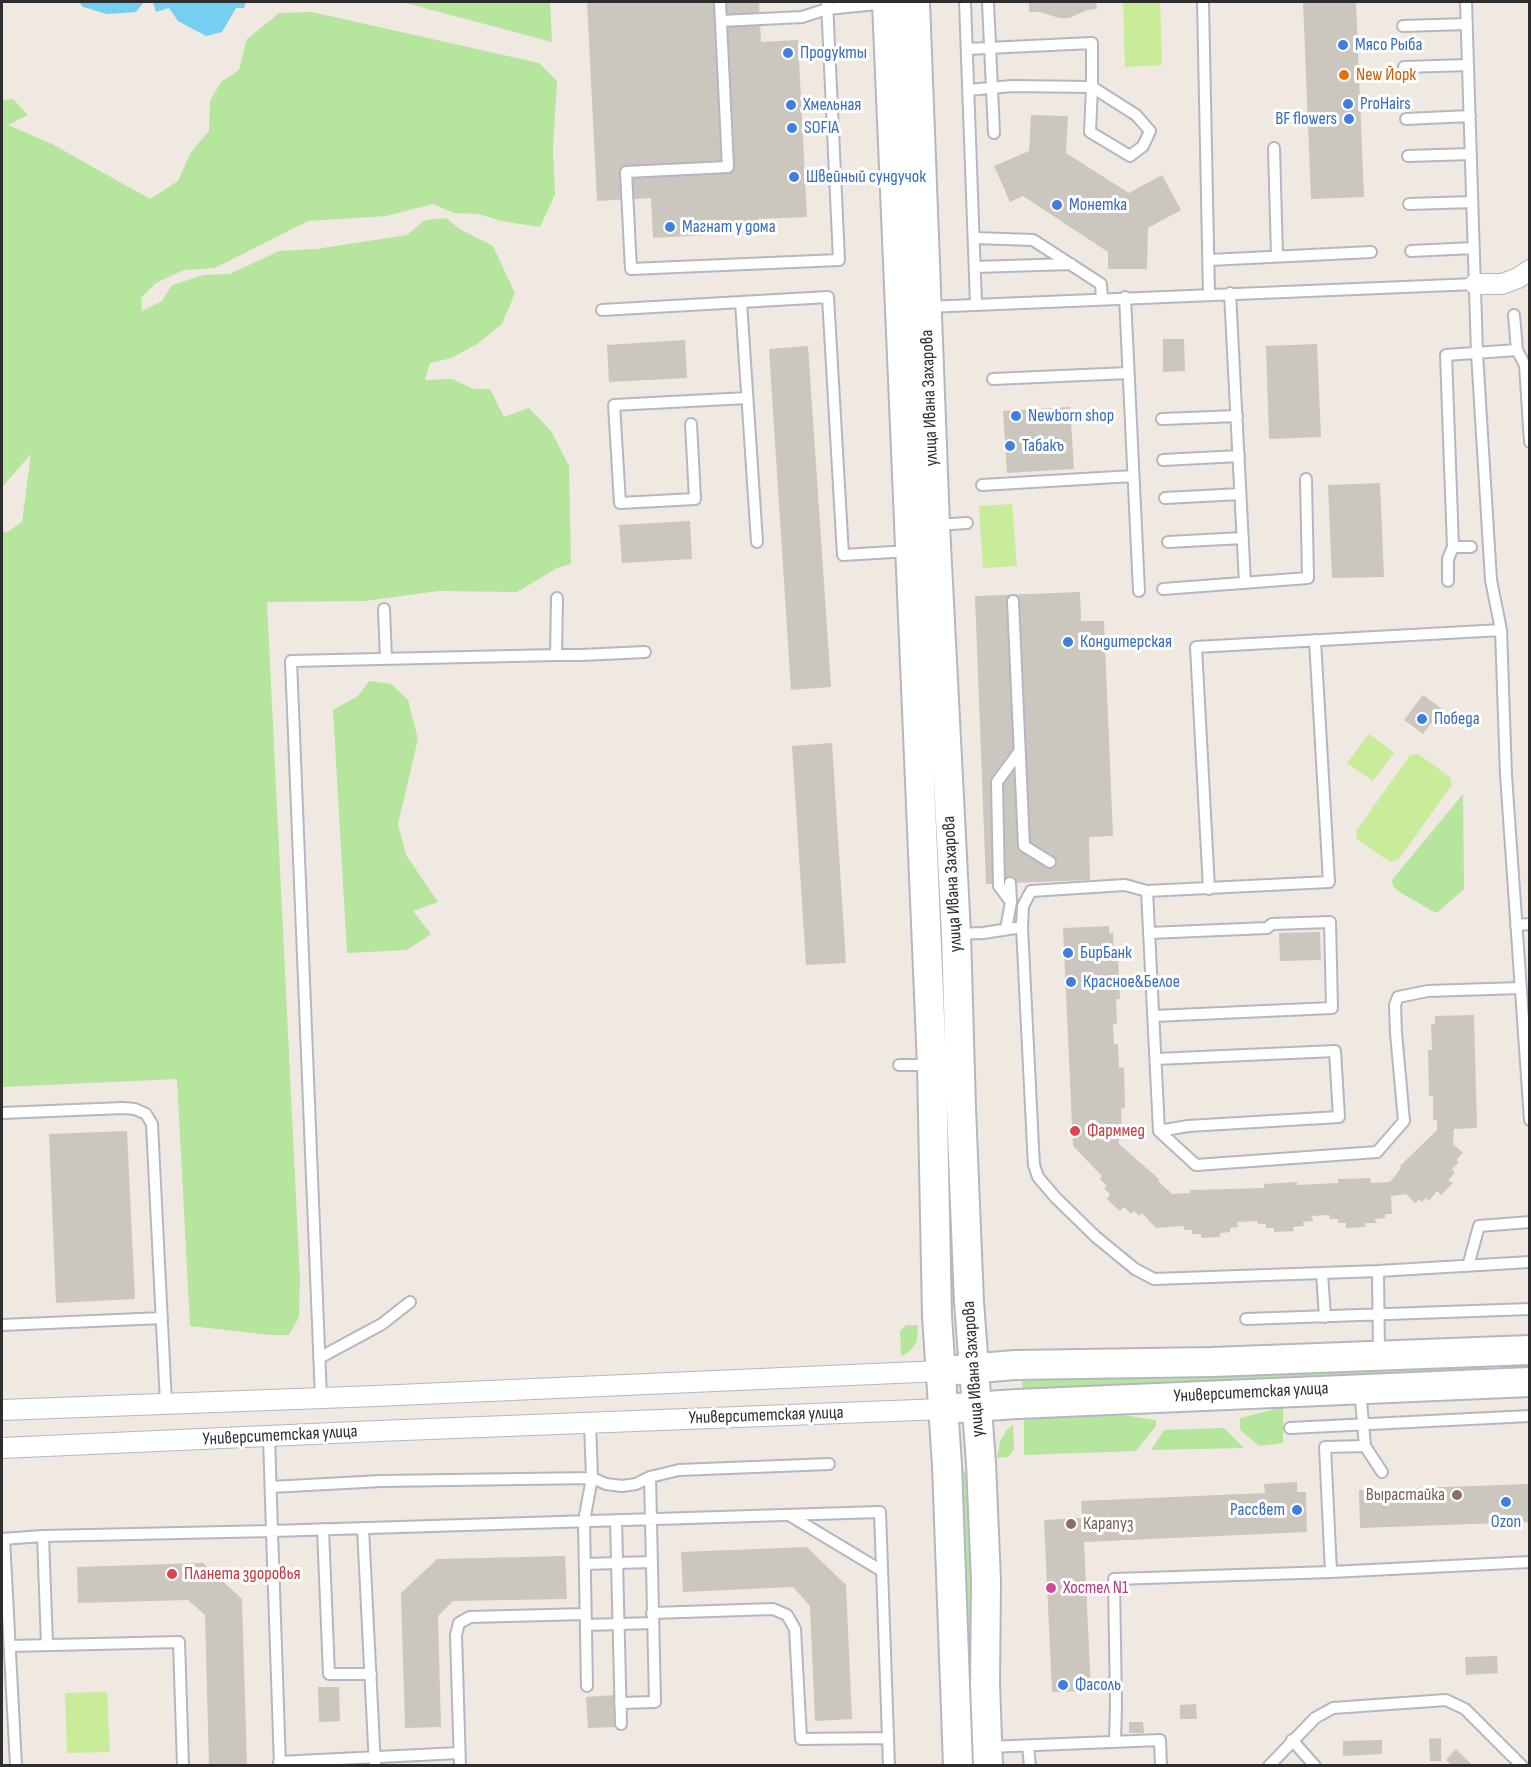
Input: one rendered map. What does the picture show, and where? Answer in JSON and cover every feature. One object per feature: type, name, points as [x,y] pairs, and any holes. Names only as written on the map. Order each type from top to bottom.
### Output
[{"type":"main road","name":"улица Ивана Захарова","points":[[897,2],[927,307],[935,525],[956,934],[961,1108],[986,1581],[985,1684],[988,1756]]},
{"type":"main road","name":"улица Ивана Захарова","points":[[897,2],[910,551],[932,1065],[937,1316],[947,1465],[958,1766]]},
{"type":"main road","name":"Университетская улица","points":[[941,1371],[1015,1365],[1201,1362],[1530,1350]]},
{"type":"main road","name":"Университетская улица","points":[[943,1409],[1029,1403],[1530,1382]]},
{"type":"street","points":[[1475,284],[1502,284],[1526,276]]},
{"type":"street","name":"Университетская улица","points":[[2,1410],[941,1371]]},
{"type":"street","name":"Университетская улица","points":[[2,1448],[943,1409]]},
{"type":"lane","points":[[720,2],[728,167],[626,172],[630,269],[839,260],[827,5]]},
{"type":"lane","points":[[721,21],[802,17],[827,5],[897,2]]},
{"type":"lane","points":[[965,2],[976,304]]},
{"type":"lane","points":[[988,2],[994,133]]},
{"type":"lane","points":[[1203,2],[1209,294]]},
{"type":"lane","points":[[1466,2],[1477,353],[1491,580],[1501,630],[1506,775],[1530,1120]]},
{"type":"lane","points":[[1403,26],[1467,24]]},
{"type":"lane","points":[[967,49],[1092,42],[1092,87],[1090,132],[1130,156],[1143,146],[1150,131],[1136,115],[1092,87],[969,90]]},
{"type":"lane","points":[[1404,67],[1468,65]]},
{"type":"lane","points":[[1406,119],[1470,117]]},
{"type":"lane","points":[[1274,148],[1277,256]]},
{"type":"lane","points":[[1408,156],[1471,154]]},
{"type":"lane","points":[[1410,204],[1472,202]]},
{"type":"lane","points":[[974,237],[1033,240],[1101,284],[1102,299]]},
{"type":"lane","points":[[1411,251],[1474,248]]},
{"type":"lane","points":[[1209,260],[1371,252]]},
{"type":"lane","points":[[975,267],[1071,264]]},
{"type":"lane","points":[[927,307],[1475,284]]},
{"type":"lane","points":[[1230,293],[1245,583]]},
{"type":"lane","points":[[602,310],[828,297],[843,555],[910,551]]},
{"type":"lane","points":[[1125,297],[1139,591]]},
{"type":"lane","points":[[741,302],[757,542]]},
{"type":"lane","points":[[1514,315],[1517,350],[1525,365],[1530,442]]},
{"type":"lane","points":[[1448,581],[1448,559],[1454,547],[1446,355],[1517,350]]},
{"type":"lane","points":[[993,379],[1128,373]]},
{"type":"lane","points":[[691,424],[695,499],[620,503],[614,405],[747,398]]},
{"type":"lane","points":[[1162,419],[1237,416]]},
{"type":"lane","points":[[1163,460],[1239,456]]},
{"type":"lane","points":[[982,485],[1133,476]]},
{"type":"lane","points":[[1163,589],[1308,578],[1306,479]]},
{"type":"lane","points":[[1165,498],[1240,494]]},
{"type":"lane","points":[[935,525],[967,523]]},
{"type":"lane","points":[[1168,542],[1243,538]]},
{"type":"lane","points":[[1454,547],[1471,547]]},
{"type":"lane","points":[[556,655],[557,598]]},
{"type":"lane","points":[[1013,601],[1024,846],[1050,862]]},
{"type":"lane","points":[[384,609],[386,659]]},
{"type":"lane","points":[[1209,889],[1196,647],[1501,630]]},
{"type":"lane","points":[[1316,640],[1329,882],[1147,891],[1125,885],[1031,891],[1023,906],[1022,927],[1034,1165],[1038,1177],[1096,1237],[1135,1269],[1154,1279],[1378,1271],[1530,1262]]},
{"type":"lane","points":[[321,1398],[291,661],[581,656],[645,652]]},
{"type":"lane","points":[[1011,902],[999,886],[997,782],[1019,752]]},
{"type":"lane","points":[[1006,929],[1011,902],[1011,883]]},
{"type":"lane","points":[[1147,891],[1159,1131],[1196,1165],[1377,1152],[1404,1121],[1396,1033],[1395,1005],[1398,997],[1428,991],[1520,988]]},
{"type":"lane","points":[[1149,933],[1267,928],[1272,924],[1330,922],[1332,1008],[1154,1016]]},
{"type":"lane","points":[[1516,925],[1530,924]]},
{"type":"lane","points":[[956,934],[983,933],[1022,927]]},
{"type":"lane","points":[[1156,1059],[1335,1052],[1339,1117],[1188,1126],[1159,1131]]},
{"type":"lane","points":[[899,1065],[932,1065]]},
{"type":"lane","points":[[2,1113],[123,1108],[135,1109],[146,1114],[152,1124],[166,1403]]},
{"type":"lane","points":[[1468,1266],[1479,1226],[1530,1222]]},
{"type":"lane","points":[[1378,1271],[1379,1356]]},
{"type":"lane","points":[[1322,1273],[1325,1317]]},
{"type":"lane","points":[[319,1358],[382,1324],[410,1302]]},
{"type":"lane","points":[[1246,1319],[1530,1309]]},
{"type":"lane","points":[[2,1325],[162,1318]]},
{"type":"lane","points":[[1360,1389],[1365,1446],[1382,1472]]},
{"type":"lane","points":[[1290,1428],[1530,1416]]},
{"type":"lane","points":[[587,1686],[584,1521],[592,1478],[590,1423]]},
{"type":"lane","points":[[269,1437],[279,1764],[375,1761],[459,1753]]},
{"type":"lane","points":[[1331,1572],[1325,1448],[1365,1446]]},
{"type":"lane","points":[[271,1487],[381,1481],[592,1478],[606,1484],[622,1486],[636,1484],[650,1477],[679,1470],[829,1464]]},
{"type":"lane","points":[[620,1703],[655,1702],[650,1477]]},
{"type":"lane","points":[[16,1766],[3,1539],[880,1512],[888,1766]]},
{"type":"lane","points":[[788,1515],[882,1571]]},
{"type":"lane","points":[[615,1520],[621,1724]]},
{"type":"lane","points":[[363,1528],[375,1761]]},
{"type":"lane","points":[[323,1529],[329,1674],[371,1674]]},
{"type":"lane","points":[[43,1536],[47,1644]]},
{"type":"lane","points":[[585,1564],[651,1562]]},
{"type":"lane","points":[[1115,1741],[1114,1580],[1530,1562]]},
{"type":"lane","points":[[460,1766],[456,1635],[459,1623],[470,1617],[586,1620],[618,1624],[653,1618],[772,1609],[787,1615],[795,1629],[801,1739],[888,1738]]},
{"type":"lane","points":[[10,1646],[179,1642],[183,1766]]},
{"type":"lane","points":[[1269,1766],[1315,1718],[1334,1708],[1446,1700],[1465,1709],[1522,1766]]},
{"type":"lane","points":[[988,1756],[1028,1746],[1160,1740],[1161,1766]]},
{"type":"lane","points":[[1292,1740],[1315,1766]]},
{"type":"lane","points":[[1028,1746],[1030,1766]]},
{"type":"green space","points":[[402,2],[550,2],[552,42]]},
{"type":"green space","points":[[1123,2],[1160,2],[1162,65],[1125,67]]},
{"type":"green space","points":[[312,12],[539,63],[557,81],[553,150],[555,194],[540,227],[501,221],[479,214],[454,213],[433,204],[386,216],[308,221],[215,268],[184,270],[156,283],[141,298],[142,311],[162,301],[172,285],[204,275],[230,274],[279,251],[316,249],[407,235],[425,220],[446,218],[461,230],[493,246],[515,293],[502,324],[477,344],[452,358],[430,363],[425,380],[453,379],[473,389],[490,389],[504,417],[529,408],[551,431],[569,466],[571,564],[557,568],[517,592],[438,591],[365,601],[267,602],[300,1280],[299,1317],[289,1335],[270,1335],[190,1326],[177,1079],[2,1087],[2,529],[6,533],[22,522],[31,454],[2,487],[2,100],[13,99],[28,115],[8,125],[52,144],[150,199],[178,181],[191,152],[209,131],[210,101],[221,82],[239,70],[247,39],[279,13]]},
{"type":"green space","points":[[1012,504],[1017,566],[983,568],[979,506]]},
{"type":"green space","points":[[369,681],[391,684],[408,700],[418,739],[398,824],[406,855],[438,902],[413,911],[431,934],[407,950],[347,953],[333,710],[358,696]]},
{"type":"green space","points":[[1369,734],[1394,753],[1373,781],[1347,763]]},
{"type":"green space","points":[[1418,754],[1450,777],[1452,785],[1398,860],[1390,862],[1357,839],[1356,831],[1410,755]]},
{"type":"green space","points":[[1463,794],[1464,889],[1438,912],[1434,912],[1398,891],[1393,886],[1392,880]]},
{"type":"green space","points":[[906,1325],[918,1325],[917,1341],[910,1351],[901,1356],[900,1331]]},
{"type":"green space","points":[[1484,1361],[1484,1374],[1023,1393],[1022,1381]]},
{"type":"green space","points":[[1283,1407],[1283,1443],[1259,1446],[1240,1430],[1240,1418]]},
{"type":"green space","points":[[1108,1413],[1156,1420],[1156,1426],[1136,1451],[1024,1455],[1024,1417]]},
{"type":"green space","points":[[1013,1424],[1014,1449],[1008,1457],[997,1458],[1000,1442]]},
{"type":"green space","points":[[1224,1428],[1244,1448],[1151,1450],[1164,1430]]},
{"type":"green space","points":[[959,1471],[966,1471],[978,1765],[971,1765]]},
{"type":"green space","points":[[107,1692],[110,1752],[67,1753],[65,1693]]},
{"type":"water","points":[[79,2],[144,2],[136,12],[107,14],[83,7]]},
{"type":"water","points":[[153,2],[246,2],[244,8],[236,8],[222,32],[206,36],[178,21],[169,8],[156,12]]},
{"type":"building","points":[[587,2],[759,2],[761,42],[798,40],[807,217],[758,219],[759,232],[653,238],[651,198],[597,201]]},
{"type":"building","points":[[1029,2],[1096,2],[1097,9],[1087,10],[1069,18],[1059,18],[1040,12],[1029,12]]},
{"type":"building","points":[[1303,2],[1356,2],[1364,197],[1311,199]]},
{"type":"building","points":[[1031,115],[1068,116],[1066,153],[1129,193],[1162,175],[1181,210],[1148,228],[1147,269],[1108,269],[1108,252],[1023,196],[1010,202],[994,166],[1029,151]]},
{"type":"building","points":[[1163,339],[1184,339],[1185,371],[1163,372]]},
{"type":"building","points":[[685,340],[687,378],[609,382],[607,345]]},
{"type":"building","points":[[1317,344],[1321,437],[1269,439],[1266,346]]},
{"type":"building","points":[[808,346],[831,687],[791,690],[769,349]]},
{"type":"building","points":[[1070,407],[1074,469],[1007,473],[1003,411]]},
{"type":"building","points":[[1380,483],[1384,577],[1332,578],[1328,485]]},
{"type":"building","points":[[690,521],[692,559],[622,563],[619,525]]},
{"type":"building","points":[[1080,592],[1081,621],[1104,621],[1113,836],[1089,837],[1090,880],[986,884],[975,596]]},
{"type":"building","points":[[1423,695],[1442,709],[1423,734],[1404,720]]},
{"type":"building","points":[[832,743],[846,963],[806,965],[792,746]]},
{"type":"building","points":[[1109,926],[1109,933],[1113,933],[1114,958],[1118,957],[1120,999],[1116,999],[1117,1024],[1113,1024],[1114,1044],[1118,1044],[1119,1068],[1124,1067],[1125,1108],[1121,1108],[1122,1135],[1119,1135],[1119,1144],[1160,1180],[1158,1181],[1172,1194],[1190,1193],[1190,1190],[1264,1188],[1264,1184],[1338,1183],[1338,1179],[1370,1178],[1371,1183],[1390,1182],[1401,1168],[1400,1166],[1437,1130],[1437,1120],[1433,1120],[1433,1096],[1429,1096],[1428,1050],[1432,1050],[1431,1024],[1435,1024],[1435,1016],[1474,1015],[1477,1128],[1454,1129],[1453,1144],[1463,1153],[1456,1160],[1459,1162],[1452,1169],[1455,1173],[1448,1180],[1453,1183],[1441,1195],[1437,1191],[1429,1201],[1426,1198],[1422,1202],[1419,1199],[1415,1203],[1406,1194],[1391,1196],[1392,1214],[1385,1214],[1385,1218],[1375,1219],[1376,1223],[1365,1223],[1365,1227],[1346,1228],[1346,1223],[1338,1223],[1338,1219],[1330,1219],[1329,1215],[1312,1216],[1313,1221],[1303,1222],[1304,1226],[1293,1227],[1294,1231],[1274,1232],[1274,1228],[1266,1228],[1266,1224],[1258,1224],[1257,1221],[1237,1222],[1238,1227],[1230,1228],[1230,1232],[1220,1233],[1220,1237],[1201,1238],[1201,1234],[1192,1234],[1192,1230],[1184,1230],[1184,1226],[1156,1228],[1142,1213],[1139,1216],[1134,1211],[1131,1214],[1124,1207],[1120,1211],[1107,1199],[1110,1194],[1104,1188],[1107,1186],[1100,1179],[1102,1176],[1073,1146],[1063,928]]},
{"type":"building","points":[[1320,932],[1321,960],[1280,961],[1279,933]]},
{"type":"building","points":[[127,1131],[135,1299],[56,1303],[49,1134]]},
{"type":"building","points":[[1297,1482],[1297,1492],[1306,1492],[1307,1532],[1084,1542],[1091,1691],[1052,1692],[1044,1520],[1082,1518],[1081,1501],[1265,1493],[1264,1484]]},
{"type":"building","points":[[1530,1484],[1530,1522],[1360,1528],[1359,1490]]},
{"type":"building","points":[[807,1547],[846,1585],[852,1719],[815,1721],[810,1606],[793,1587],[683,1592],[681,1552]]},
{"type":"building","points":[[565,1556],[567,1599],[453,1601],[438,1616],[441,1727],[405,1728],[401,1593],[437,1559]]},
{"type":"building","points":[[203,1563],[242,1599],[247,1766],[209,1766],[205,1615],[188,1600],[78,1603],[77,1567]]},
{"type":"building","points":[[1497,1656],[1498,1673],[1466,1675],[1465,1657]]},
{"type":"building","points":[[318,1687],[339,1687],[340,1721],[319,1722]]},
{"type":"building","points":[[614,1695],[615,1727],[588,1728],[586,1697]]},
{"type":"building","points":[[1196,1704],[1197,1719],[1180,1719],[1180,1705]]},
{"type":"building","points":[[1129,1722],[1143,1722],[1144,1733],[1129,1733]]},
{"type":"building","points":[[1441,1738],[1441,1761],[1430,1761],[1429,1739]]},
{"type":"building","points":[[1382,1740],[1382,1754],[1343,1756],[1343,1741]]},
{"type":"building","points":[[1456,1749],[1473,1766],[1452,1766],[1446,1760]]},
{"type":"place","name":"Мясо Рыба","points":[[1343,45]]},
{"type":"place","name":"Продукты","points":[[788,53]]},
{"type":"place","name":"New Йорк","points":[[1344,75]]},
{"type":"place","name":"ProHairs","points":[[1348,104]]},
{"type":"place","name":"Хмельная","points":[[791,105]]},
{"type":"place","name":"BF flowers","points":[[1349,119]]},
{"type":"place","name":"SOFIA","points":[[792,128]]},
{"type":"place","name":"Швейный сундучок","points":[[794,177]]},
{"type":"place","name":"Монетка","points":[[1057,205]]},
{"type":"place","name":"Магнат у дома","points":[[670,227]]},
{"type":"place","name":"Newborn shop","points":[[1016,416]]},
{"type":"place","name":"Табакъ","points":[[1010,446]]},
{"type":"place","name":"Кондитерская","points":[[1068,642]]},
{"type":"place","name":"Победа","points":[[1422,719]]},
{"type":"place","name":"БирБанк","points":[[1068,953]]},
{"type":"place","name":"Красное&Белое","points":[[1071,982]]},
{"type":"place","name":"Фарммед","points":[[1075,1131]]},
{"type":"place","name":"Вырастайка","points":[[1457,1495]]},
{"type":"place","name":"Ozon","points":[[1506,1502]]},
{"type":"place","name":"Рассвет","points":[[1297,1510]]},
{"type":"place","name":"Карапуз","points":[[1071,1524]]},
{"type":"place","name":"Планета здоровья","points":[[172,1574]]},
{"type":"place","name":"Хостел N1","points":[[1051,1588]]},
{"type":"place","name":"Фасоль","points":[[1063,1685]]}]
